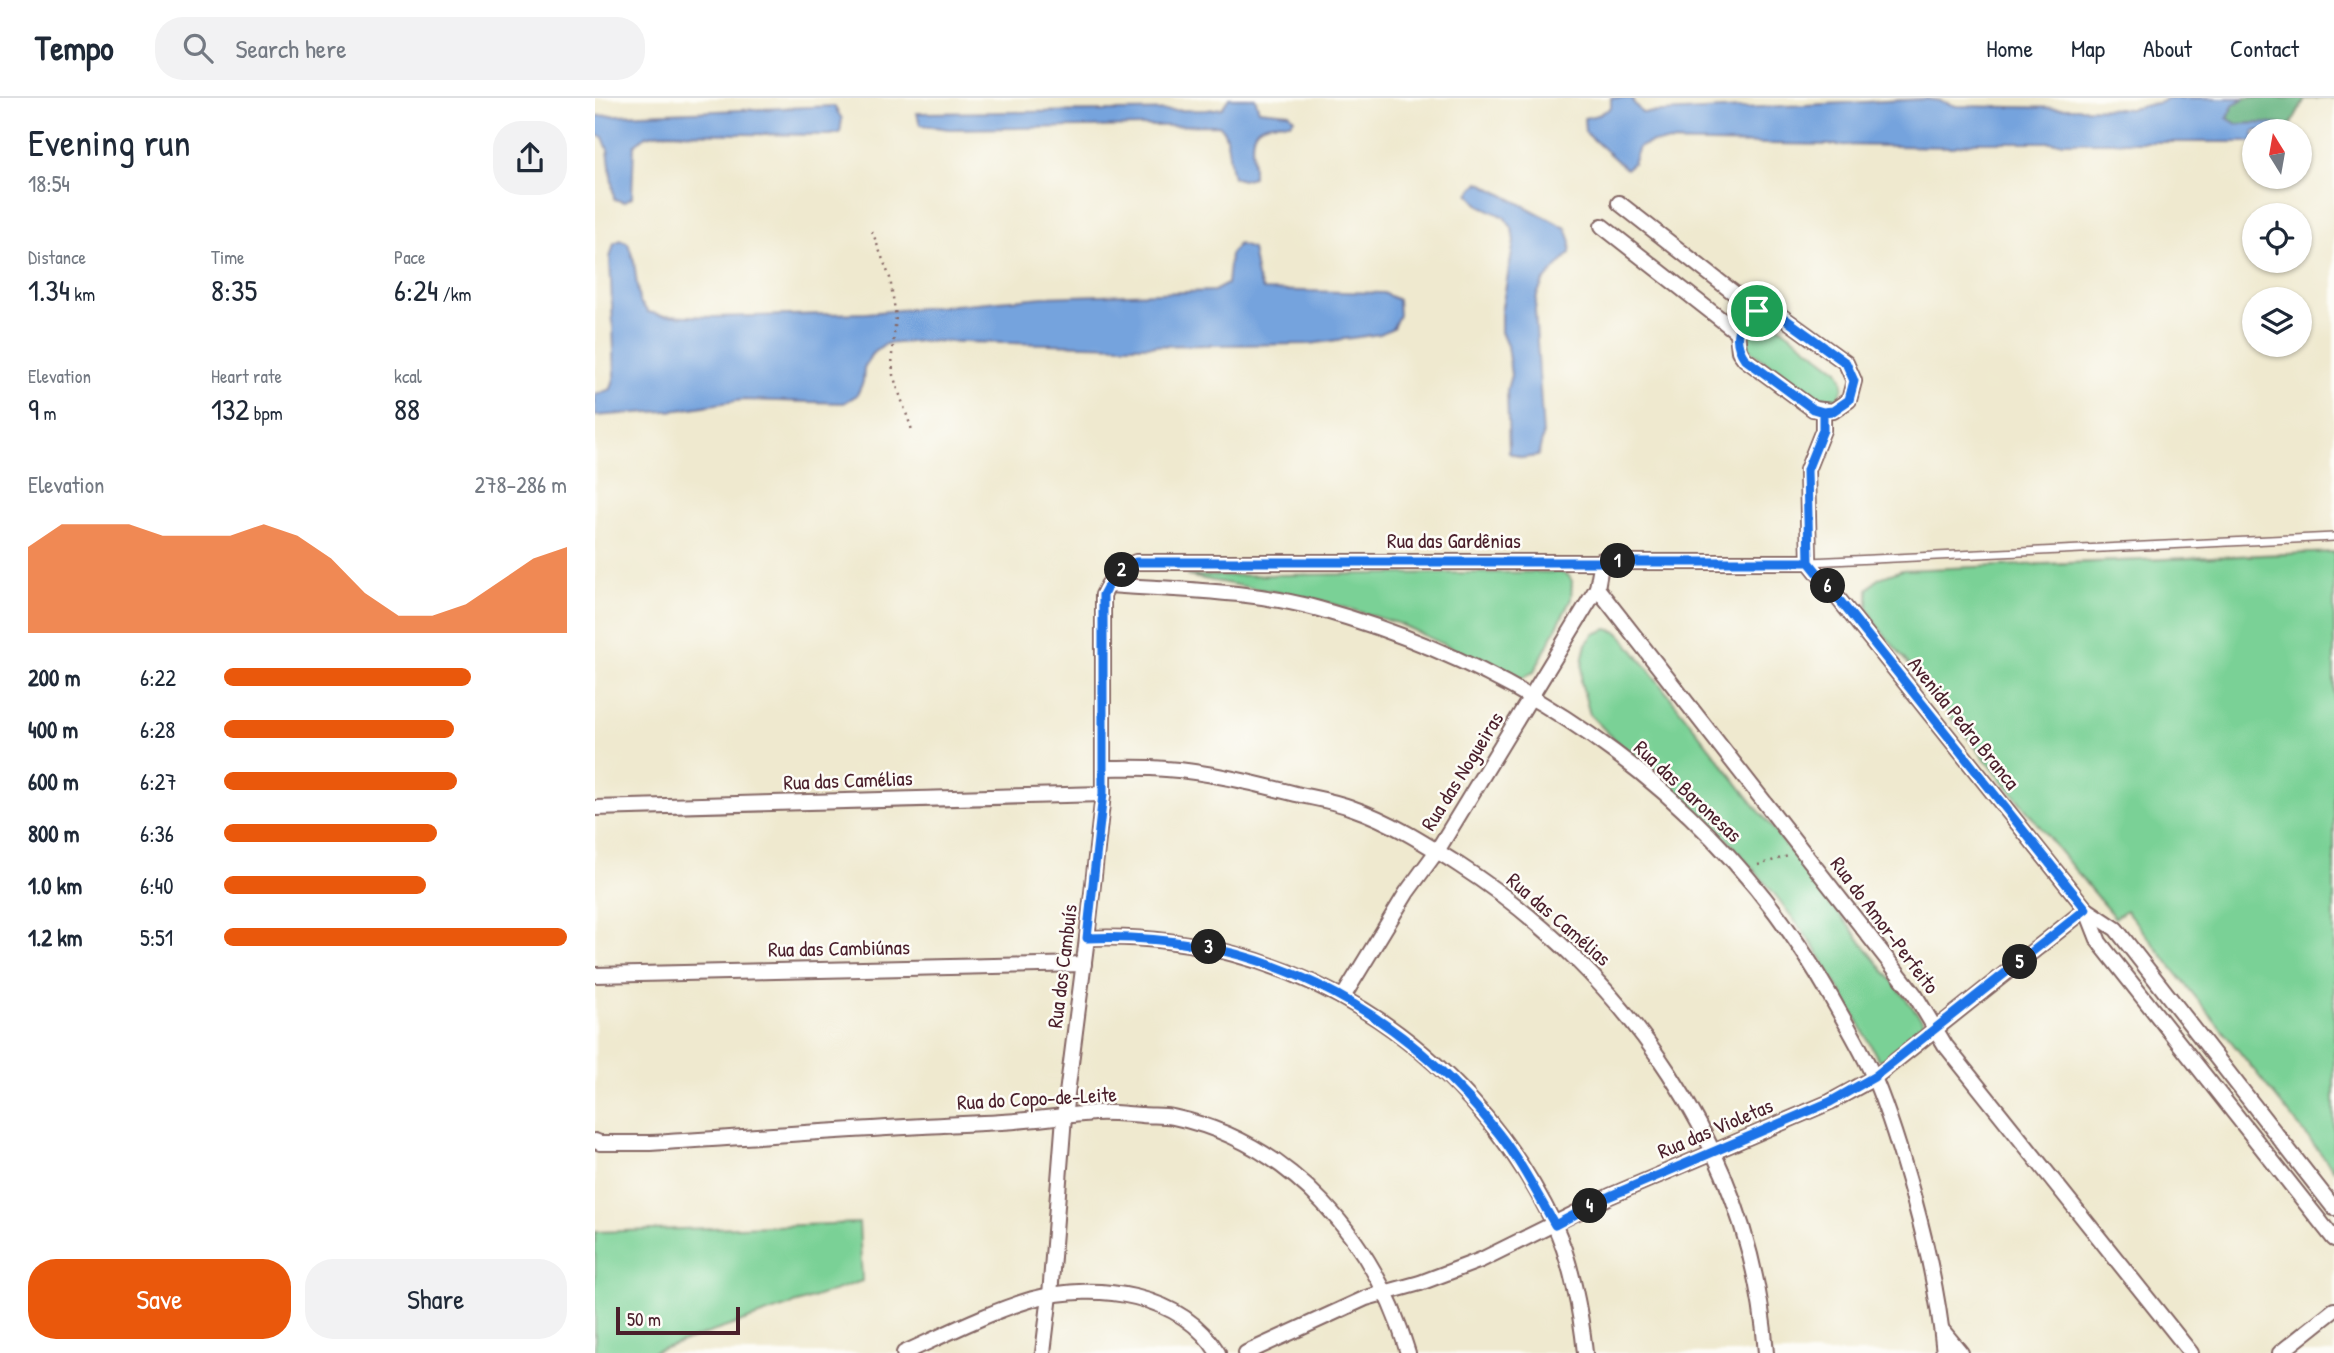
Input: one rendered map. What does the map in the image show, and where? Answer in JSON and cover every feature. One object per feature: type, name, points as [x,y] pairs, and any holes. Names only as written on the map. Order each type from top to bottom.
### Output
[{"type":"street","points":[[1619,203],[1757,311]]},
{"type":"street","points":[[1602,226],[1737,332]]},
{"type":"street","points":[[1757,311],[1777,313],[1846,363],[1854,381],[1849,400],[1833,411],[1813,409],[1745,359],[1739,351],[1737,332],[1748,315],[1757,311]]},
{"type":"street","points":[[1809,562],[1807,470],[1823,430],[1823,412]]},
{"type":"street","name":"Rua das Nogueiras","points":[[1343,997],[1407,892],[1437,851],[1597,588],[1602,561]]},
{"type":"street","name":"Rua das Gardênias","points":[[1108,584],[1126,566],[1136,562],[1809,562]]},
{"type":"street","name":"Avenida Pedra Branca","points":[[1809,562],[2086,909],[2099,942],[2334,1239]]},
{"type":"street","name":"Rua das Baronesas","points":[[1108,584],[1268,598],[1316,608],[1425,645],[1532,697],[1578,725],[1637,769],[1697,822],[1783,922],[1818,974],[1874,1077],[1906,1170],[1921,1227],[1936,1290],[1944,1353]]},
{"type":"street","name":"Rua dos Cambuís","points":[[1043,1353],[1064,1117],[1103,794],[1103,595],[1108,584]]},
{"type":"street","name":"Rua do Amor-Perfeito","points":[[1597,588],[1915,995],[1935,1030],[2191,1353]]},
{"type":"street","name":"Rua das Camélias","points":[[1103,768],[1165,768],[1218,775],[1352,808],[1391,825],[1437,851],[1508,899],[1546,929],[1620,1004],[1690,1107],[1732,1195],[1757,1286],[1766,1353]]},
{"type":"street","name":"Rua das Camélias","points":[[595,808],[1103,794]]},
{"type":"street","name":"Avenida Pedra Branca","points":[[2086,909],[2116,929],[2334,1208]]},
{"type":"street","name":"Rua das Violetas","points":[[1246,1353],[1333,1312],[1481,1260],[1610,1196],[1830,1102],[1874,1077],[2086,909]]},
{"type":"street","points":[[1087,938],[1135,938],[1230,952],[1271,964],[1343,997],[1402,1036],[1466,1095],[1500,1136],[1555,1225],[1565,1253],[1585,1353]]},
{"type":"street","name":"Rua das Cambiúnas","points":[[595,975],[1084,964]]},
{"type":"street","name":"Rua do Copo-de-Leite","points":[[595,1141],[650,1143],[1064,1117],[1096,1112],[1172,1117],[1225,1133],[1274,1159],[1309,1188],[1362,1250],[1385,1293],[1408,1353]]},
{"type":"street","points":[[904,1353],[998,1311],[1050,1295],[1104,1293],[1146,1299],[1185,1318],[1218,1353]]},
{"type":"street","points":[[2280,1353],[2334,1310]]},
{"type":"street","points":[[1942,1330],[1961,1353]]},
{"type":"lane","points":[[1809,562],[2334,537]]},
{"type":"path","points":[[872,231],[891,278],[896,330],[893,375],[912,430]]},
{"type":"path","points":[[1741,870],[1803,851]]},
{"type":"green space","points":[[2245,98],[2334,98],[2305,99],[2294,119],[2242,119],[2242,124],[2227,118],[2234,104]]},
{"type":"green space","points":[[1767,320],[1838,370],[1843,385],[1836,399],[1824,402],[1818,400],[1752,352],[1747,341],[1749,331],[1751,327]]},
{"type":"green space","points":[[2334,552],[2334,1170],[2126,910],[2115,918],[1878,627],[1868,609],[1868,589],[1879,578],[1902,570]]},
{"type":"green space","points":[[1559,572],[1568,575],[1572,581],[1571,599],[1534,672],[1519,680],[1400,624],[1319,600],[1187,576]]},
{"type":"green space","points":[[1607,629],[1618,632],[1623,637],[1924,1022],[1926,1029],[1883,1061],[1878,1059],[1815,948],[1777,897],[1730,842],[1590,715],[1581,682],[1583,657],[1586,644],[1594,634]]},
{"type":"green space","points":[[859,1223],[862,1281],[650,1353],[595,1353],[595,1232]]},
{"type":"water","points":[[1229,98],[1255,98],[1259,110],[1289,113],[1294,119],[1291,123],[1275,123],[1257,129],[1252,143],[1253,177],[1242,180],[1233,177],[1227,141],[1219,125],[949,129],[920,125],[917,113],[1207,110],[1222,108]]},
{"type":"water","points":[[1611,98],[1633,98],[1642,113],[1926,99],[1956,106],[2131,109],[2168,98],[2245,98],[2234,104],[2227,118],[2242,124],[2242,142],[1975,142],[1953,147],[1652,142],[1639,147],[1633,163],[1626,169],[1585,132],[1584,118],[1611,108]]},
{"type":"water","points":[[834,106],[842,119],[840,133],[830,135],[660,133],[646,136],[634,145],[632,197],[624,202],[614,199],[608,150],[603,137],[595,135],[595,116]]},
{"type":"water","points":[[1479,182],[1566,228],[1571,242],[1570,253],[1543,282],[1537,295],[1535,310],[1543,436],[1538,456],[1522,458],[1509,453],[1507,389],[1511,375],[1507,346],[1501,332],[1501,312],[1514,242],[1512,228],[1504,217],[1479,205],[1469,194]]},
{"type":"water","points":[[621,240],[628,243],[634,262],[639,301],[648,312],[662,315],[713,317],[866,313],[1043,297],[1214,291],[1227,284],[1230,255],[1238,244],[1252,249],[1257,277],[1263,290],[1384,293],[1398,300],[1399,315],[1393,328],[1380,334],[1310,344],[1124,346],[922,341],[886,344],[871,355],[864,368],[863,382],[857,395],[844,403],[742,400],[679,410],[595,416],[595,395],[611,389],[615,375],[610,258],[614,243]]},
{"type":"route","points":[[1757,311],[1748,315],[1741,323],[1737,332],[1739,351],[1745,359],[1813,409],[1823,412],[1823,430],[1807,470],[1809,562],[1136,562],[1126,566],[1108,584],[1103,595],[1103,794],[1087,938],[1124,937],[1168,941],[1241,954],[1309,979],[1343,997],[1402,1036],[1466,1095],[1500,1136],[1555,1225],[1678,1165],[1830,1102],[1874,1077],[2086,909],[1809,562],[1807,470],[1823,430],[1823,412],[1842,407],[1849,400],[1854,381],[1846,363],[1777,313],[1757,311]]}]
